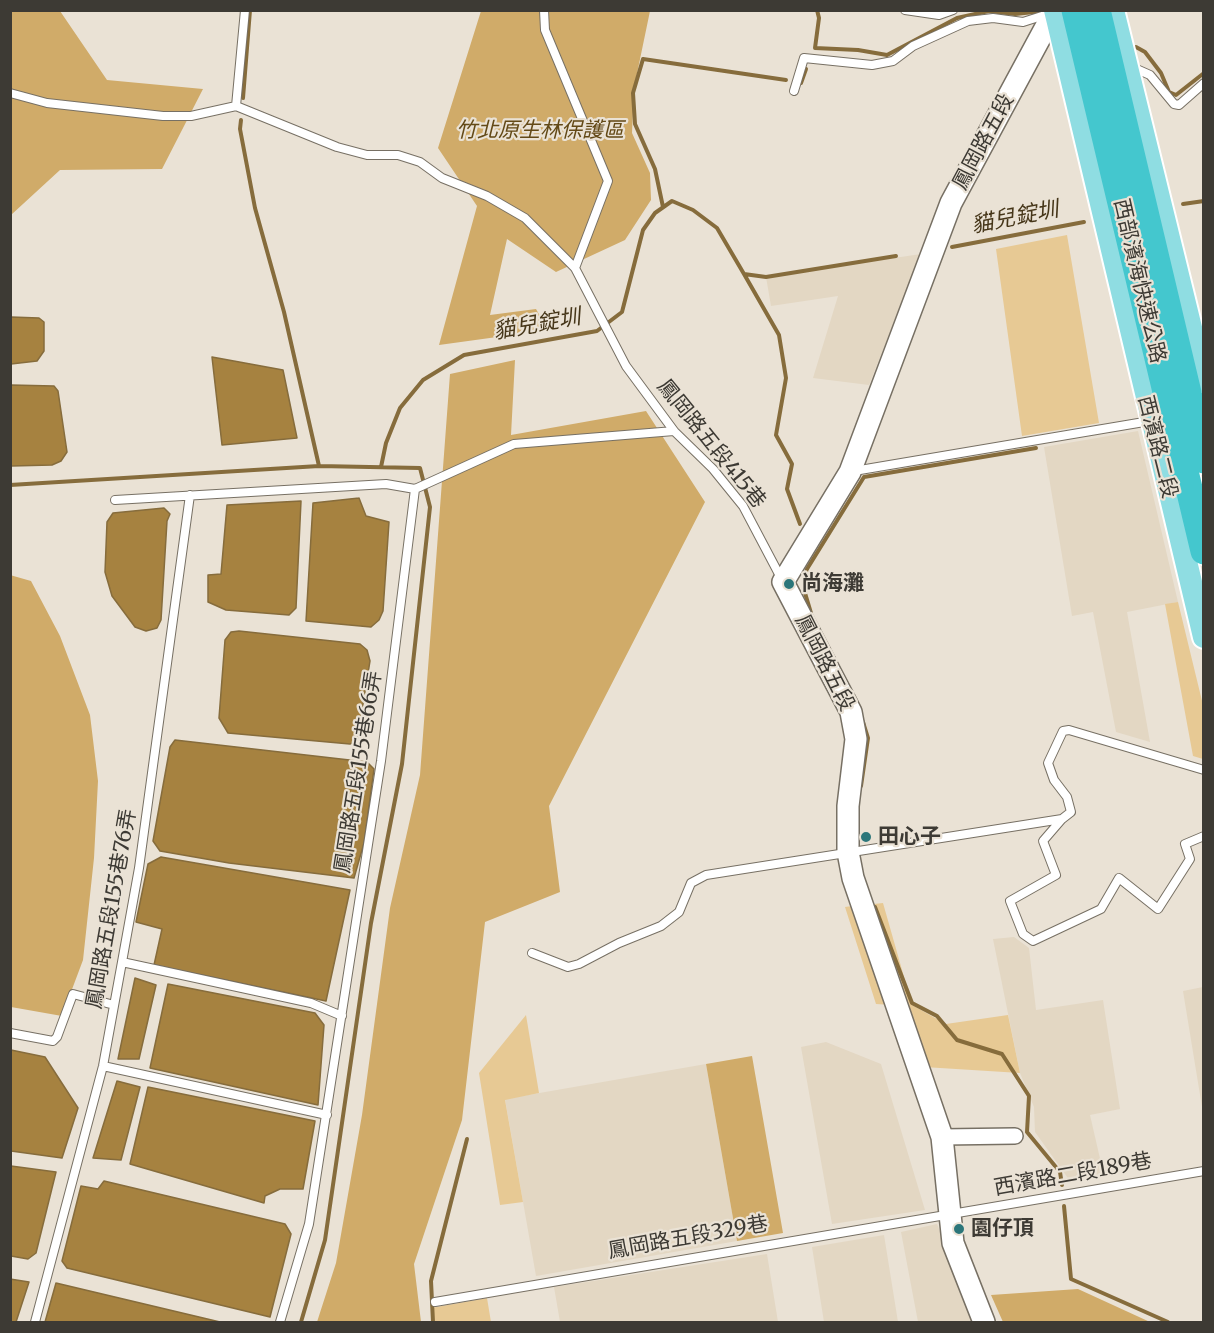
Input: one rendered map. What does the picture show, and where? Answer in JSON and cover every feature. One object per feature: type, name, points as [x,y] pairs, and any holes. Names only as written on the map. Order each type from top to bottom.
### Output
[{"type":"highway","name":"西部濱海快速公路","points":[[1075,10],[1203,551]]},
{"type":"highway","name":"西部濱海快速公路","points":[[1097,10],[1203,460]]},
{"type":"main road","points":[[1113,10],[1203,381]]},
{"type":"main road","name":"西濱路二段","points":[[1055,11],[1203,637]]},
{"type":"street","name":"鳳岡路五段","points":[[984,1323],[953,1243],[942,1137],[853,878],[848,852],[848,806],[856,739],[852,712],[783,582],[850,472],[951,203],[1055,11]]},
{"type":"street","points":[[942,1137],[1016,1136]]},
{"type":"lane","points":[[10,93],[47,103],[163,116],[191,116],[236,106],[245,10]]},
{"type":"lane","points":[[539,10],[544,30],[608,181],[575,268]]},
{"type":"lane","points":[[544,10],[544,30]]},
{"type":"lane","points":[[905,10],[939,15],[953,10]]},
{"type":"lane","points":[[794,91],[804,58],[872,65],[893,61],[914,46],[968,21],[993,18],[1023,22],[1055,11]]},
{"type":"lane","points":[[1126,64],[1150,75],[1174,104],[1179,105],[1203,83]]},
{"type":"lane","name":"鳳岡路五段415巷","points":[[236,106],[357,153],[398,155],[420,162],[442,178],[487,196],[525,218],[575,268],[626,366],[674,431],[713,469],[743,506],[783,582]]},
{"type":"lane","points":[[850,472],[1151,420]]},
{"type":"lane","points":[[115,500],[386,484],[415,489],[514,444],[674,431]]},
{"type":"lane","name":"鳳岡路五段155巷66弄","points":[[280,1323],[309,1224],[327,1115],[381,761],[415,489]]},
{"type":"lane","name":"鳳岡路五段155巷76弄","points":[[35,1323],[103,1066],[139,868],[190,495]]},
{"type":"lane","points":[[1203,770],[1070,730],[1063,731],[1048,763],[1054,780],[1067,797],[1071,812],[1043,841],[1056,875],[1010,901],[1023,934],[1033,941],[1101,909],[1119,878],[1158,909],[1190,859],[1185,844],[1203,836]]},
{"type":"lane","points":[[532,953],[568,967],[579,964],[619,943],[661,926],[679,912],[691,883],[706,875],[1062,819]]},
{"type":"lane","points":[[122,962],[311,1003],[342,1016]]},
{"type":"lane","points":[[10,1034],[42,1041],[57,1038],[73,994],[114,1005]]},
{"type":"lane","points":[[103,1066],[327,1115]]},
{"type":"lane","name":"西濱路二段189巷","points":[[949,1216],[1203,1171]]},
{"type":"lane","name":"鳳岡路五段329巷","points":[[435,1302],[949,1216]]},
{"type":"shaded area","points":[[1067,235],[1099,423],[1022,436],[996,249]]},
{"type":"shaded area","points":[[921,254],[869,385],[813,378],[838,296],[771,306],[766,277]]},
{"type":"shaded area","points":[[11,317],[39,318],[44,322],[44,351],[37,361],[11,364]]},
{"type":"shaded area","points":[[212,357],[283,370],[297,438],[222,445]]},
{"type":"shaded area","points":[[11,385],[54,386],[58,391],[67,452],[61,461],[52,465],[11,466]]},
{"type":"shaded area","points":[[1138,431],[1178,602],[1127,612],[1150,742],[1116,732],[1093,612],[1072,616],[1044,447]]},
{"type":"shaded area","points":[[359,498],[366,516],[389,522],[383,611],[379,620],[371,627],[306,621],[313,503]]},
{"type":"shaded area","points":[[301,501],[296,608],[289,615],[226,610],[208,602],[208,575],[221,574],[227,505]]},
{"type":"shaded area","points":[[164,508],[170,514],[167,521],[161,620],[157,628],[146,631],[135,627],[112,596],[105,572],[107,522],[113,513]]},
{"type":"shaded area","points":[[1178,602],[1203,705],[1203,759],[1193,756],[1165,604]]},
{"type":"shaded area","points":[[231,632],[360,644],[367,650],[370,661],[357,741],[350,744],[228,733],[219,718],[225,640]]},
{"type":"shaded area","points":[[175,740],[367,762],[374,769],[364,843],[354,878],[229,863],[160,851],[153,841],[170,747]]},
{"type":"shaded area","points":[[161,857],[350,890],[326,1001],[154,965],[162,929],[136,922],[148,864]]},
{"type":"shaded area","points":[[883,903],[912,1005],[946,1024],[1008,1015],[1020,1073],[924,1067],[874,904]]},
{"type":"shaded area","points":[[859,905],[892,1005],[876,1004],[845,907]]},
{"type":"shaded area","points":[[1014,937],[1029,948],[1036,1010],[1103,1000],[1120,1109],[1090,1115],[1104,1176],[1070,1181],[1035,1132],[1034,1107],[1020,1073],[993,939]]},
{"type":"shaded area","points":[[135,978],[156,985],[139,1059],[118,1059]]},
{"type":"shaded area","points":[[168,984],[315,1013],[324,1025],[318,1105],[150,1068]]},
{"type":"shaded area","points":[[1204,987],[1203,1113],[1183,991]]},
{"type":"shaded area","points":[[526,1015],[539,1093],[505,1100],[523,1202],[500,1205],[479,1073]]},
{"type":"shaded area","points":[[826,1042],[881,1064],[925,1210],[832,1224],[801,1047]]},
{"type":"shaded area","points":[[11,1050],[45,1057],[78,1108],[62,1158],[11,1151]]},
{"type":"shaded area","points":[[706,1064],[737,1241],[536,1276],[505,1099]]},
{"type":"shaded area","points":[[117,1081],[140,1087],[121,1160],[93,1158]]},
{"type":"shaded area","points":[[148,1087],[315,1121],[303,1189],[280,1189],[265,1196],[264,1203],[130,1164]]},
{"type":"shaded area","points":[[11,1166],[56,1172],[36,1253],[28,1259],[11,1256]]},
{"type":"shaded area","points":[[104,1181],[285,1224],[291,1234],[270,1317],[67,1268],[62,1261],[81,1186],[98,1189]]},
{"type":"shaded area","points":[[937,1224],[976,1322],[918,1322],[901,1232]]},
{"type":"shaded area","points":[[884,1235],[898,1322],[824,1322],[812,1247]]},
{"type":"shaded area","points":[[767,1254],[778,1322],[560,1322],[554,1287]]},
{"type":"shaded area","points":[[10,1279],[29,1282],[16,1322],[11,1322]]},
{"type":"shaded area","points":[[56,1283],[220,1322],[45,1322]]},
{"type":"shaded area","points":[[487,1298],[491,1322],[432,1322],[431,1308]]},
{"type":"green space","points":[[11,11],[60,11],[107,80],[203,89],[162,169],[60,170],[11,215]]},
{"type":"green space","name":"竹北原生林保護區","points":[[481,11],[650,11],[634,88],[632,133],[650,173],[651,200],[625,240],[556,272],[507,239],[490,315],[536,309],[548,330],[439,345],[477,206],[438,148]]},
{"type":"green space","points":[[515,360],[511,435],[646,411],[705,502],[549,806],[560,892],[485,922],[462,1120],[414,1264],[421,1322],[317,1322],[336,1263],[362,1115],[390,908],[420,775],[450,374]]},
{"type":"green space","points":[[10,575],[31,581],[60,636],[90,715],[98,781],[94,858],[83,960],[62,1016],[11,1007]]},
{"type":"green space","points":[[752,1056],[783,1233],[737,1241],[706,1064]]},
{"type":"green space","points":[[1078,1289],[1150,1322],[1003,1322],[991,1295]]},
{"type":"waterway","points":[[243,98],[250,10]]},
{"type":"waterway","points":[[817,10],[819,18],[815,48],[858,50],[887,55],[957,18],[989,11],[1015,14],[1043,11]]},
{"type":"waterway","points":[[1136,47],[1145,52],[1161,73],[1169,92],[1176,95],[1204,73]]},
{"type":"waterway","points":[[663,207],[655,169],[635,124],[633,93],[643,59],[786,80]]},
{"type":"waterway","points":[[801,83],[806,69]]},
{"type":"waterway","points":[[241,120],[240,129],[255,208],[284,312],[319,466]]},
{"type":"waterway","name":"貓兒錠圳","points":[[381,467],[386,443],[400,408],[423,380],[464,355],[597,331],[622,312],[643,230],[655,213],[672,201],[693,210],[717,228],[744,274],[766,277],[896,256]]},
{"type":"waterway","name":"貓兒錠圳","points":[[1183,204],[1204,201]]},
{"type":"waterway","name":"貓兒錠圳","points":[[952,247],[1084,222]]},
{"type":"waterway","points":[[744,274],[779,335],[786,378],[776,435],[792,464],[787,489],[800,524]]},
{"type":"waterway","points":[[811,613],[805,593],[807,569],[864,477],[1036,448]]},
{"type":"waterway","points":[[10,485],[319,466],[420,468],[430,507],[402,764],[371,923],[325,1240],[301,1322]]},
{"type":"waterway","points":[[861,786],[868,738],[863,722]]},
{"type":"waterway","points":[[875,907],[912,1003],[937,1016],[957,1040],[1002,1054],[1029,1096],[1027,1132],[1060,1172],[1062,1185]]},
{"type":"waterway","points":[[433,1322],[431,1281],[467,1139]]},
{"type":"waterway","points":[[1064,1206],[1071,1279],[1168,1322]]},
{"type":"place","name":"尚海灘","points":[[789,584]]},
{"type":"place","name":"田心子","points":[[866,837]]},
{"type":"place","name":"園仔頂","points":[[959,1229]]}]
